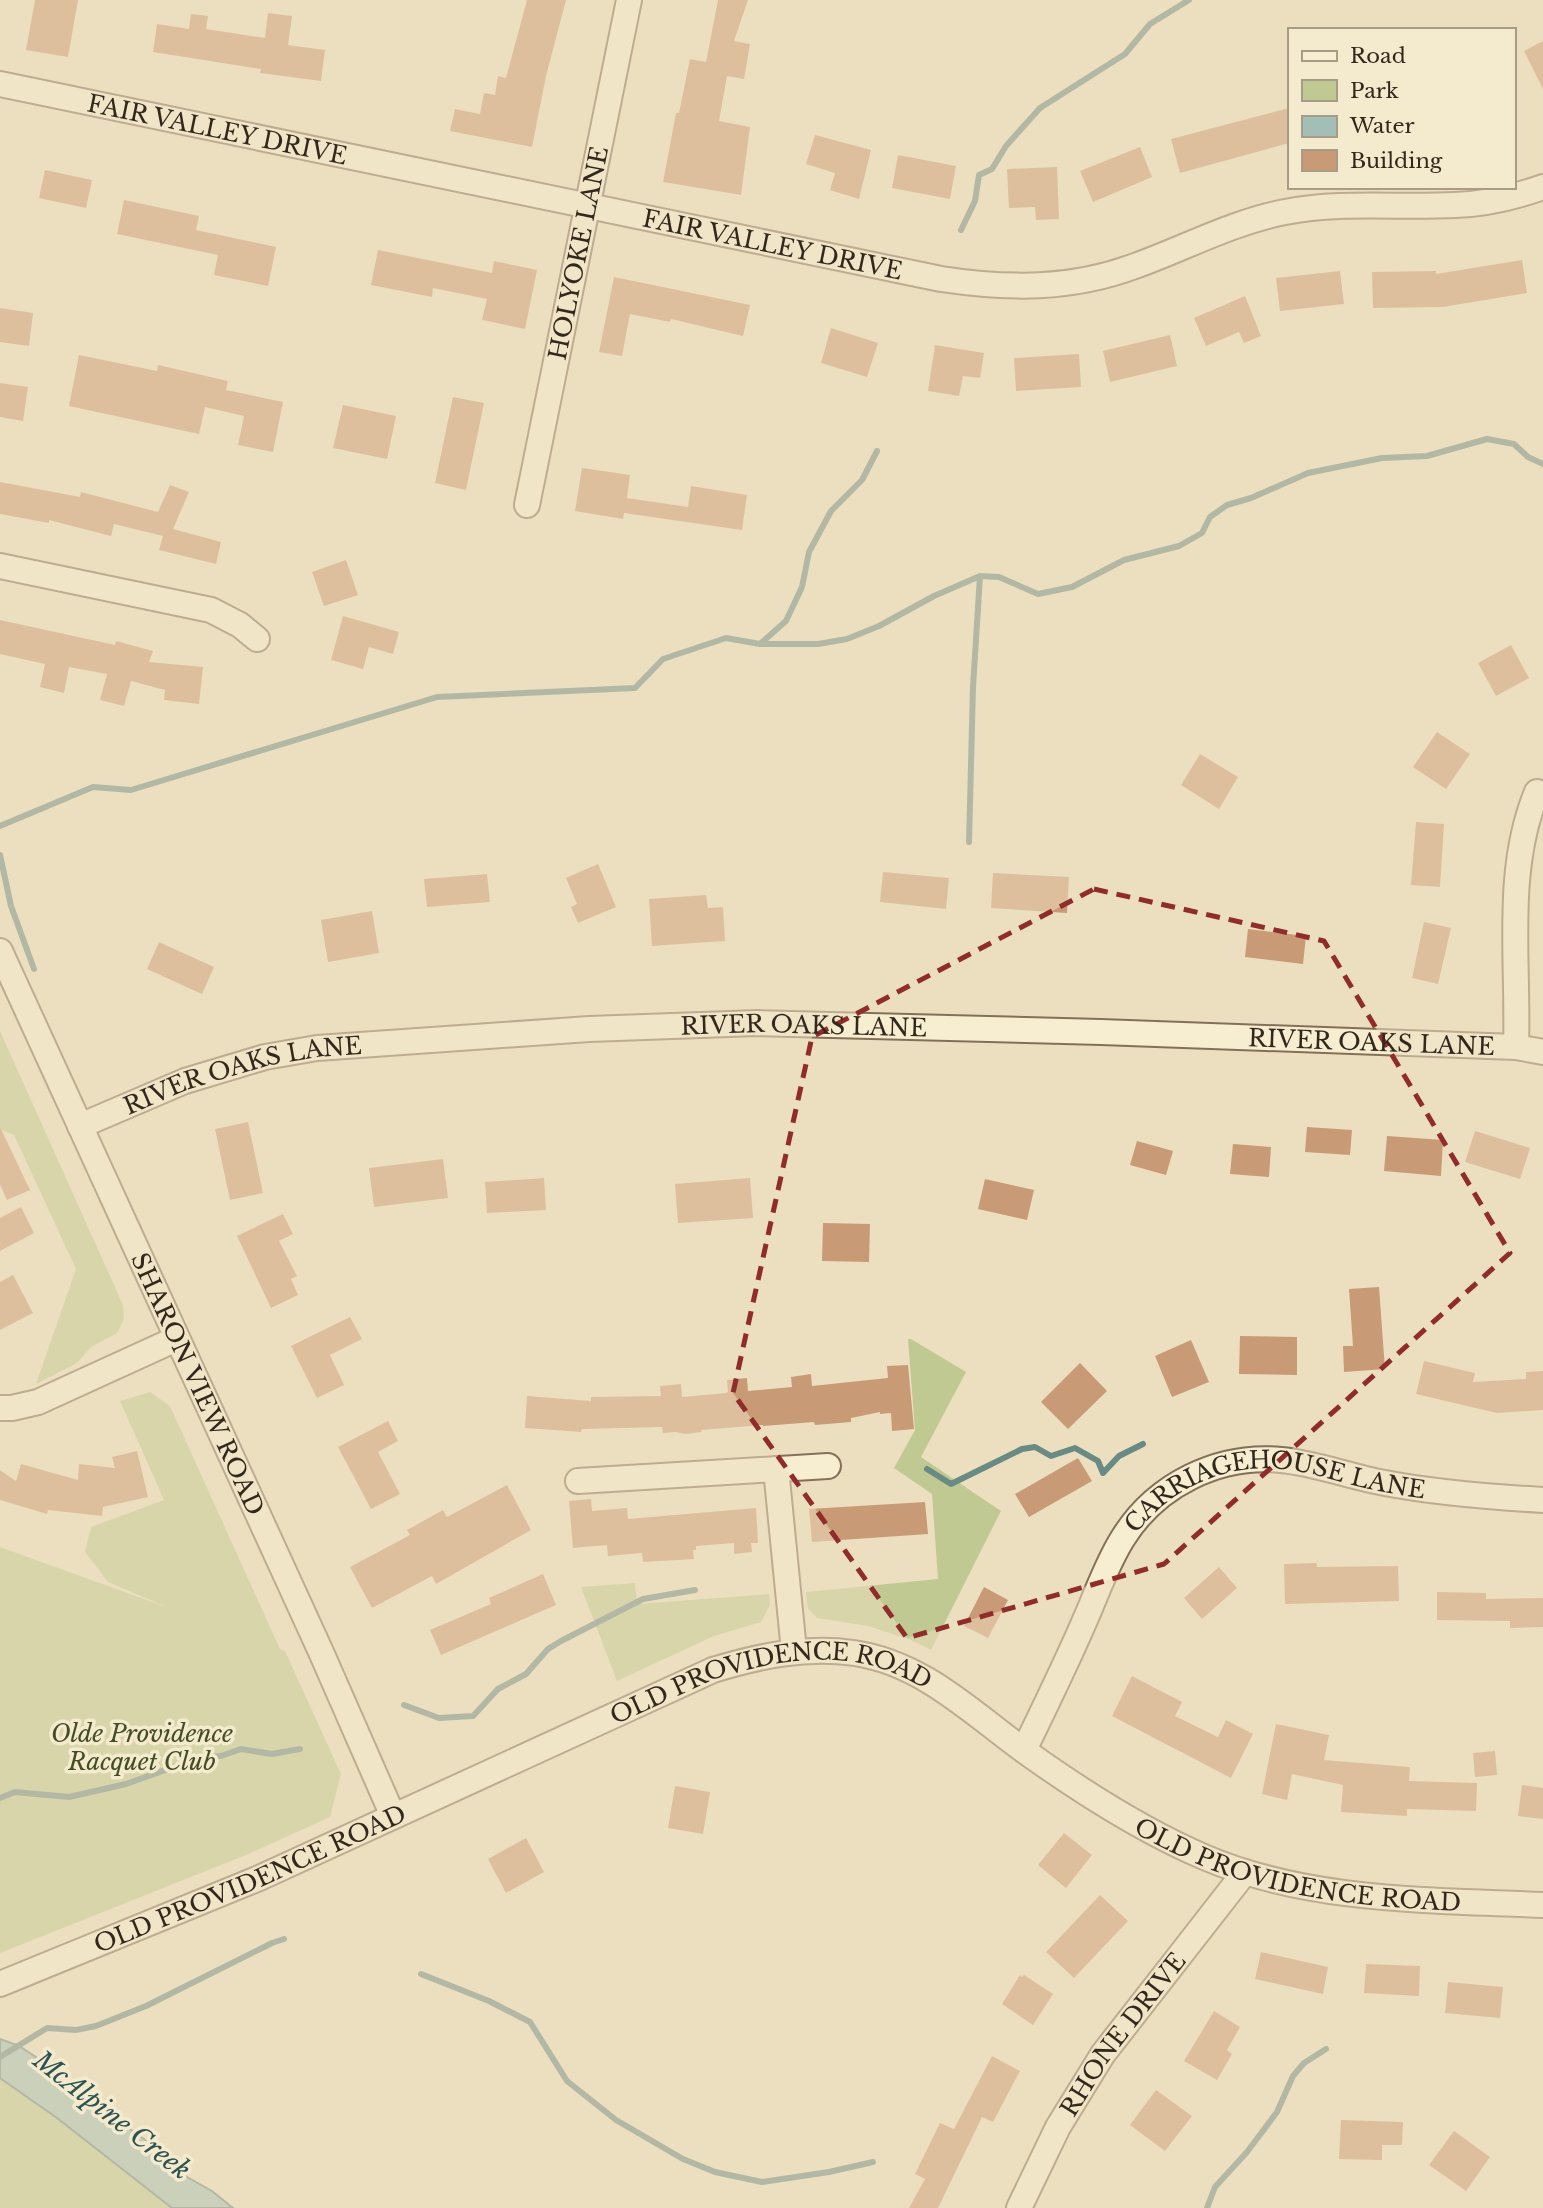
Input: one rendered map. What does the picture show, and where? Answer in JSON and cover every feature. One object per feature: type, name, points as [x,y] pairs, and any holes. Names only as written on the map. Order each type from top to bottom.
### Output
[{"type":"street","name":"HOLYOKE LANE","points":[[527,505],[629,0]]},
{"type":"street","name":"FAIR VALLEY DRIVE","points":[[0,84],[941,279],[986,286],[1032,287],[1093,279],[1134,267],[1244,223],[1286,212],[1329,206],[1455,205],[1521,195],[1543,187]]},
{"type":"street","points":[[0,566],[211,610],[240,625],[257,639]]},
{"type":"street","points":[[1516,1047],[1517,870],[1528,812],[1537,792]]},
{"type":"street","name":"SHARON VIEW ROAD","points":[[0,951],[393,1816]]},
{"type":"street","name":"RIVER OAKS LANE","points":[[80,1126],[185,1081],[265,1057],[317,1048],[589,1029],[779,1024],[1516,1047],[1543,1052]]},
{"type":"street","points":[[0,1408],[38,1402],[176,1339]]},
{"type":"street","name":"CARRIAGEHOUSE LANE","points":[[1024,1750],[1054,1691],[1122,1539],[1140,1515],[1162,1494],[1179,1483],[1221,1465],[1251,1460],[1280,1460],[1382,1483],[1442,1492],[1543,1500]]},
{"type":"street","points":[[578,1481],[828,1466]]},
{"type":"street","points":[[776,1469],[794,1651]]},
{"type":"street","name":"OLD PROVIDENCE ROAD","points":[[3,1983],[257,1880],[713,1670],[753,1658],[794,1651],[856,1653],[913,1672],[939,1685],[1080,1789],[1154,1833],[1245,1872],[1313,1888],[1376,1895],[1543,1905]]},
{"type":"street","name":"RHONE DRIVE","points":[[1019,2208],[1058,2127],[1102,2054],[1245,1872]]},
{"type":"highlighted area","points":[[1094,889],[1324,941],[1510,1253],[1164,1564],[907,1638],[733,1393],[812,1037]]},
{"type":"green space","points":[[0,1031],[123,1305],[124,1319],[117,1333],[91,1347],[77,1363],[36,1384],[76,1269],[14,1135],[0,1129]]},
{"type":"green space","points":[[908,1339],[966,1372],[921,1457],[1001,1511],[931,1650],[911,1640],[868,1626],[817,1618],[808,1609],[806,1592],[938,1579],[932,1494],[894,1468],[915,1430]]},
{"type":"green space","name":"Olde Providence Racquet Club","points":[[150,1392],[170,1406],[280,1649],[285,1651],[341,1774],[330,1817],[246,1855],[0,1953],[0,1547],[169,1608],[108,1582],[85,1552],[91,1527],[164,1500],[120,1401]]},
{"type":"green space","points":[[635,1583],[637,1604],[769,1594],[770,1605],[761,1622],[714,1636],[617,1681],[581,1587]]},
{"type":"green space","points":[[0,2078],[57,2118],[172,2208],[0,2208]]},
{"type":"water","points":[[0,2039],[19,2046],[42,2061],[90,2101],[168,2156],[187,2177],[212,2191],[233,2208],[172,2208],[57,2118],[0,2078]]},
{"type":"building","points":[[35,0],[78,0],[68,57],[26,50]]},
{"type":"building","points":[[527,0],[566,0],[546,76],[532,147],[450,131],[455,109],[480,114],[484,93],[495,95],[498,76],[506,78]]},
{"type":"building","points":[[718,0],[748,0],[734,41],[750,44],[744,79],[727,76],[719,121],[750,127],[741,195],[663,182],[690,59],[706,62]]},
{"type":"building","points":[[268,13],[292,16],[288,45],[325,50],[321,81],[260,73],[261,69],[153,52],[157,24],[189,29],[191,14],[208,16],[206,29],[265,38]]},
{"type":"building","points":[[1543,41],[1543,89],[1524,51]]},
{"type":"building","points":[[1288,108],[1288,143],[1180,173],[1171,139]]},
{"type":"building","points":[[815,135],[871,150],[859,199],[830,190],[835,173],[806,164]]},
{"type":"building","points":[[1140,147],[1152,177],[1093,202],[1080,171]]},
{"type":"building","points":[[898,155],[956,166],[950,199],[892,188]]},
{"type":"building","points":[[1057,167],[1059,219],[1036,220],[1035,207],[1009,208],[1007,169]]},
{"type":"building","points":[[45,170],[92,180],[86,208],[39,198]]},
{"type":"building","points":[[124,200],[199,216],[196,230],[276,247],[268,286],[214,275],[218,255],[117,234]]},
{"type":"building","points":[[378,250],[492,273],[494,261],[537,270],[525,329],[482,320],[487,299],[433,288],[432,297],[371,285]]},
{"type":"building","points":[[1522,260],[1527,293],[1443,307],[1373,308],[1372,272],[1436,271],[1436,274]]},
{"type":"building","points":[[1340,271],[1344,304],[1280,311],[1276,278]]},
{"type":"building","points":[[614,277],[750,305],[743,336],[671,319],[670,322],[630,314],[622,356],[599,352]]},
{"type":"building","points":[[1245,296],[1261,336],[1244,343],[1239,332],[1206,346],[1194,318]]},
{"type":"building","points":[[0,308],[33,313],[29,346],[0,342]]},
{"type":"building","points":[[831,328],[878,343],[867,377],[821,363]]},
{"type":"building","points":[[1170,335],[1177,366],[1110,382],[1103,351]]},
{"type":"building","points":[[935,345],[984,353],[980,378],[963,376],[959,396],[928,391]]},
{"type":"building","points":[[1079,354],[1081,387],[1016,391],[1014,358]]},
{"type":"building","points":[[79,355],[157,371],[158,365],[228,381],[226,390],[283,402],[273,452],[238,445],[244,416],[205,407],[199,434],[69,406]]},
{"type":"building","points":[[0,383],[28,387],[23,421],[0,417]]},
{"type":"building","points":[[453,397],[484,403],[466,490],[435,483]]},
{"type":"building","points":[[343,405],[396,416],[387,459],[333,448]]},
{"type":"building","points":[[582,468],[630,475],[627,498],[688,507],[691,486],[747,495],[742,530],[624,513],[623,519],[575,511]]},
{"type":"building","points":[[0,482],[80,497],[81,492],[158,512],[170,485],[189,492],[173,529],[221,542],[216,564],[159,550],[163,536],[114,524],[111,536],[49,520],[49,523],[0,514]]},
{"type":"building","points":[[346,560],[358,595],[324,606],[312,572]]},
{"type":"building","points":[[343,616],[399,632],[393,654],[369,647],[363,669],[331,660]]},
{"type":"building","points":[[0,620],[115,645],[116,641],[153,651],[149,662],[203,667],[199,704],[164,700],[165,690],[131,681],[124,706],[100,700],[107,674],[69,667],[64,693],[40,687],[45,664],[0,654]]},
{"type":"building","points":[[1511,645],[1529,678],[1496,696],[1478,663]]},
{"type":"building","points":[[1437,732],[1470,754],[1446,789],[1413,767]]},
{"type":"building","points":[[1200,754],[1238,777],[1219,809],[1181,785]]},
{"type":"building","points":[[1416,822],[1444,824],[1440,887],[1411,885]]},
{"type":"building","points":[[598,864],[616,907],[578,923],[571,907],[577,904],[566,878]]},
{"type":"building","points":[[883,872],[949,878],[946,909],[880,902]]},
{"type":"building","points":[[993,873],[1069,877],[1067,913],[991,908]]},
{"type":"building","points":[[487,874],[490,902],[427,907],[424,879]]},
{"type":"building","points":[[706,895],[708,908],[723,907],[725,941],[652,946],[649,899]]},
{"type":"building","points":[[372,911],[379,953],[328,962],[321,920]]},
{"type":"building","points":[[1424,922],[1451,928],[1438,984],[1412,978]]},
{"type":"building","points":[[1248,929],[1306,936],[1303,964],[1245,957]]},
{"type":"building","points":[[159,942],[214,967],[202,994],[147,969]]},
{"type":"building","points":[[248,1122],[263,1193],[230,1200],[215,1129]]},
{"type":"building","points":[[0,1127],[30,1190],[7,1200],[0,1185]]},
{"type":"building","points":[[1307,1127],[1352,1130],[1350,1155],[1305,1152]]},
{"type":"building","points":[[1475,1131],[1530,1148],[1520,1179],[1465,1162]]},
{"type":"building","points":[[1387,1136],[1443,1140],[1441,1176],[1384,1171]]},
{"type":"building","points":[[1137,1141],[1173,1151],[1166,1175],[1130,1165]]},
{"type":"building","points":[[1233,1144],[1271,1147],[1269,1177],[1230,1174]]},
{"type":"building","points":[[443,1159],[448,1198],[374,1207],[369,1168]]},
{"type":"building","points":[[544,1178],[546,1210],[487,1213],[485,1182]]},
{"type":"building","points":[[750,1178],[753,1218],[678,1223],[675,1184]]},
{"type":"building","points":[[985,1179],[1034,1190],[1027,1220],[978,1209]]},
{"type":"building","points":[[21,1207],[34,1233],[0,1251],[0,1218]]},
{"type":"building","points":[[283,1214],[293,1234],[279,1241],[297,1276],[291,1279],[298,1295],[271,1308],[237,1236]]},
{"type":"building","points":[[823,1223],[870,1224],[869,1262],[822,1261]]},
{"type":"building","points":[[13,1275],[33,1313],[0,1330],[0,1282]]},
{"type":"building","points":[[1379,1287],[1385,1369],[1344,1372],[1343,1346],[1353,1346],[1349,1289]]},
{"type":"building","points":[[350,1317],[362,1339],[330,1355],[344,1385],[317,1398],[291,1346]]},
{"type":"building","points":[[1240,1336],[1297,1337],[1297,1375],[1239,1374]]},
{"type":"building","points":[[1191,1340],[1209,1382],[1172,1397],[1155,1356]]},
{"type":"building","points":[[1424,1361],[1475,1373],[1473,1382],[1526,1379],[1526,1372],[1543,1371],[1543,1410],[1497,1413],[1416,1394]]},
{"type":"building","points":[[1080,1363],[1107,1391],[1068,1429],[1041,1402]]},
{"type":"building","points":[[908,1365],[914,1429],[892,1431],[891,1413],[880,1412],[851,1418],[851,1422],[763,1425],[701,1430],[702,1432],[685,1434],[663,1433],[662,1427],[582,1429],[581,1432],[525,1428],[527,1396],[591,1401],[591,1397],[661,1396],[660,1386],[681,1384],[682,1397],[726,1393],[727,1380],[747,1378],[748,1391],[792,1387],[791,1377],[811,1374],[812,1386],[888,1378],[887,1366]]},
{"type":"building","points":[[388,1421],[398,1441],[378,1452],[400,1494],[371,1509],[338,1447]]},
{"type":"building","points":[[137,1451],[148,1497],[103,1507],[102,1516],[48,1510],[47,1514],[0,1500],[0,1470],[16,1481],[21,1464],[78,1480],[79,1464],[115,1468],[112,1457]]},
{"type":"building","points":[[1078,1458],[1092,1481],[1029,1517],[1015,1494]]},
{"type":"building","points":[[507,1485],[531,1530],[436,1584],[432,1576],[372,1608],[350,1567],[410,1535],[407,1530],[443,1510],[447,1517]]},
{"type":"building","points":[[591,1499],[592,1511],[627,1508],[628,1519],[756,1508],[758,1543],[751,1543],[752,1552],[734,1554],[734,1543],[696,1546],[696,1550],[693,1550],[694,1559],[643,1562],[642,1553],[608,1556],[607,1545],[573,1548],[569,1501]]},
{"type":"building","points":[[925,1502],[928,1534],[812,1542],[809,1509]]},
{"type":"building","points":[[1317,1563],[1317,1567],[1398,1566],[1399,1601],[1285,1604],[1284,1564]]},
{"type":"building","points":[[1219,1567],[1237,1588],[1202,1619],[1184,1598]]},
{"type":"building","points":[[543,1574],[556,1605],[441,1655],[430,1630],[491,1604],[489,1598]]},
{"type":"building","points":[[984,1587],[1008,1600],[988,1638],[964,1626]]},
{"type":"building","points":[[1437,1592],[1486,1593],[1486,1599],[1543,1598],[1543,1627],[1510,1628],[1510,1621],[1437,1620]]},
{"type":"building","points":[[1132,1676],[1182,1702],[1175,1716],[1218,1737],[1226,1720],[1253,1734],[1231,1778],[1112,1716]]},
{"type":"building","points":[[1276,1724],[1329,1735],[1324,1760],[1410,1767],[1409,1781],[1477,1783],[1476,1811],[1407,1809],[1407,1816],[1341,1812],[1343,1785],[1292,1774],[1287,1800],[1262,1794]]},
{"type":"building","points":[[1495,1751],[1497,1775],[1475,1777],[1473,1753]]},
{"type":"building","points":[[1522,1785],[1543,1788],[1543,1819],[1518,1816]]},
{"type":"building","points":[[675,1786],[710,1792],[703,1834],[668,1828]]},
{"type":"building","points":[[1064,1833],[1092,1855],[1066,1888],[1038,1865]]},
{"type":"building","points":[[526,1838],[544,1872],[506,1893],[488,1859]]},
{"type":"building","points":[[1100,1895],[1128,1921],[1074,1978],[1046,1952]]},
{"type":"building","points":[[1261,1952],[1328,1967],[1323,1994],[1255,1979]]},
{"type":"building","points":[[1366,1964],[1420,1966],[1419,1996],[1364,1993]]},
{"type":"building","points":[[1020,1975],[1053,1994],[1033,2025],[1002,2004]]},
{"type":"building","points":[[1448,1982],[1503,1987],[1500,2018],[1445,2013]]},
{"type":"building","points":[[1214,2011],[1240,2027],[1227,2050],[1232,2054],[1217,2080],[1184,2061]]},
{"type":"building","points":[[992,2056],[1020,2071],[993,2122],[982,2117],[938,2208],[909,2208],[925,2179],[915,2174],[940,2123],[954,2129]]},
{"type":"building","points":[[1156,2090],[1192,2116],[1165,2151],[1130,2125]]},
{"type":"building","points":[[1341,2120],[1403,2122],[1402,2145],[1382,2145],[1382,2160],[1339,2159]]},
{"type":"building","points":[[1454,2131],[1490,2157],[1466,2191],[1429,2165]]},
{"type":"waterway","points":[[961,230],[975,201],[979,175],[992,169],[1006,146],[1040,108],[1125,54],[1150,24],[1189,0]]},
{"type":"waterway","points":[[0,826],[93,787],[131,790],[437,697],[635,688],[663,659],[726,638],[760,644],[818,644],[847,639],[980,576],[999,577],[1038,594],[1072,587],[1124,560],[1179,546],[1202,533],[1210,517],[1227,505],[1251,498],[1308,473],[1382,458],[1427,456],[1487,439],[1514,444],[1528,457],[1543,464]]},
{"type":"waterway","points":[[760,644],[786,621],[802,587],[809,552],[831,511],[862,480],[877,451]]},
{"type":"waterway","points":[[969,842],[973,687],[980,576]]},
{"type":"waterway","points":[[0,855],[11,906],[34,969]]},
{"type":"waterway","points":[[927,1469],[951,1484],[1022,1449],[1035,1447],[1051,1456],[1075,1448],[1098,1461],[1103,1473],[1119,1456],[1143,1444]]},
{"type":"waterway","points":[[404,1705],[439,1718],[473,1716],[498,1689],[526,1674],[548,1649],[561,1641],[643,1599],[695,1590]]},
{"type":"waterway","points":[[0,1798],[15,1792],[69,1797],[126,1784],[199,1758],[221,1756],[241,1749],[272,1754],[300,1749]]},
{"type":"waterway","points":[[0,2057],[47,2028],[76,2030],[96,2026],[146,2006],[284,1939]]},
{"type":"waterway","points":[[421,1974],[489,2001],[530,2022],[567,2081],[616,2120],[683,2159],[715,2172],[762,2182],[873,2162]]},
{"type":"waterway","points":[[1207,2208],[1215,2187],[1247,2152],[1277,2112],[1293,2076],[1304,2063],[1326,2049]]},
{"type":"water label","name":"McAlpine Creek","points":[[112,2115]]}]
